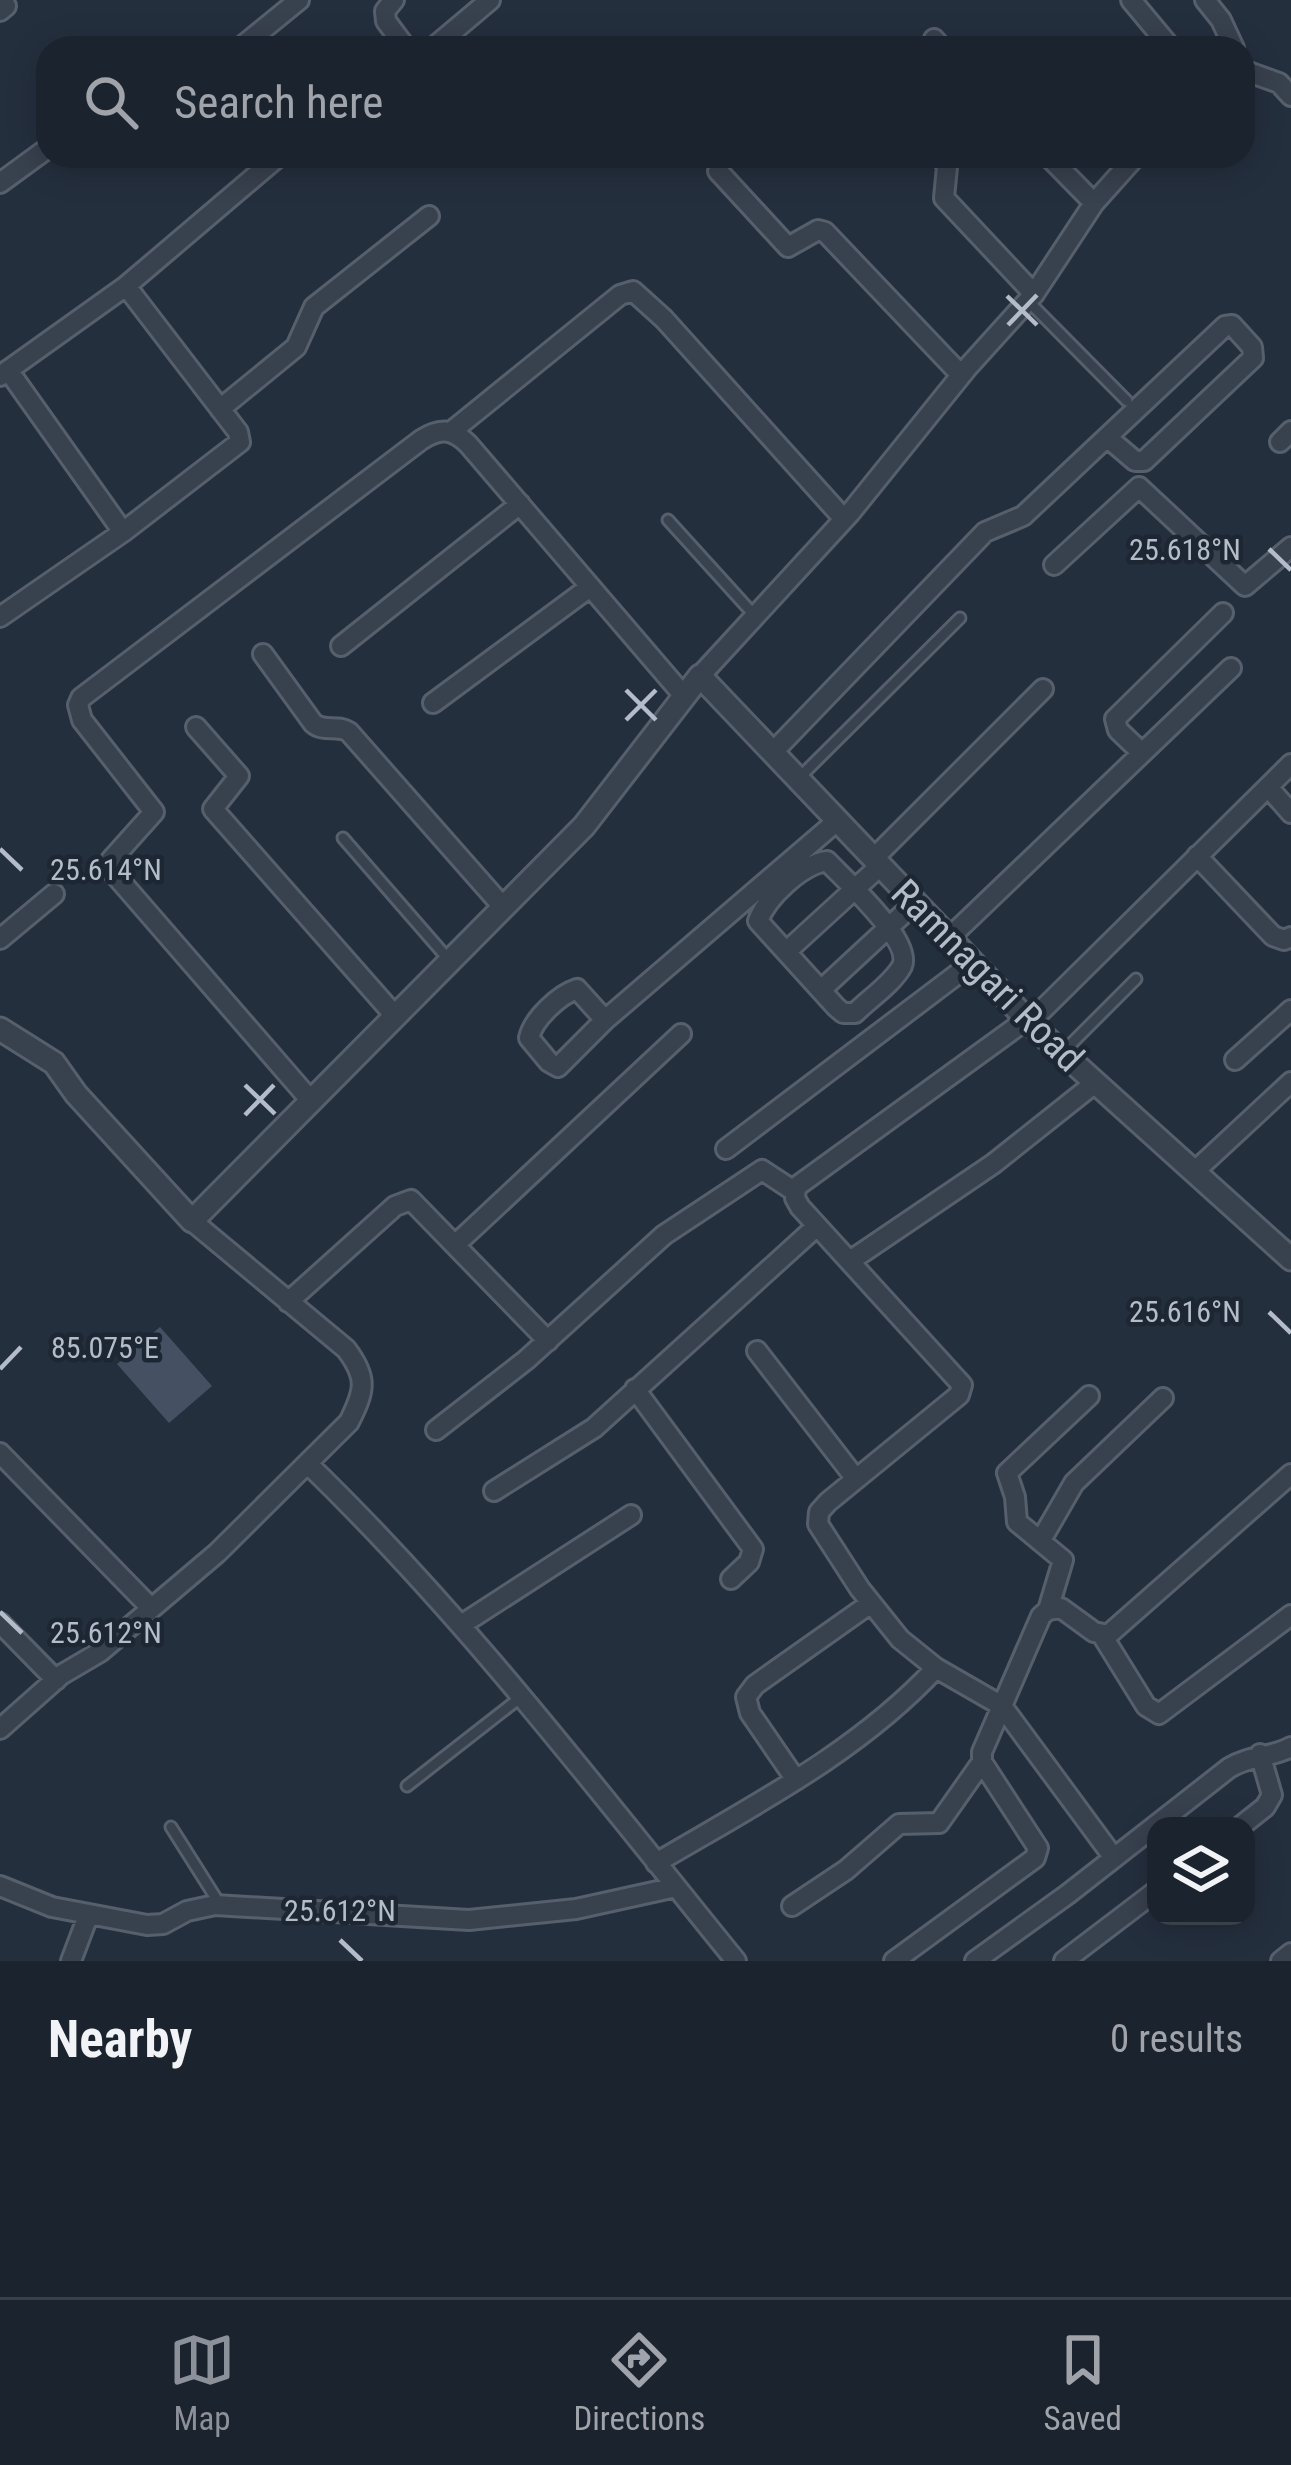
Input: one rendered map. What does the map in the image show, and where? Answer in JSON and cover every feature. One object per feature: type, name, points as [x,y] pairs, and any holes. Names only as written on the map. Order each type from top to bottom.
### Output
[{"type":"street","points":[[255,36],[299,0]]},
{"type":"street","points":[[394,0],[385,11],[397,36]]},
{"type":"street","points":[[448,36],[490,0]]},
{"type":"street","points":[[1131,0],[1161,36]]},
{"type":"street","points":[[1205,0],[1228,36]]},
{"type":"street","points":[[1255,74],[1287,83]]},
{"type":"street","points":[[0,183],[36,157]]},
{"type":"street","points":[[122,532],[4,373],[126,286],[265,168]]},
{"type":"street","points":[[947,168],[944,198],[1031,298]]},
{"type":"street","points":[[1060,168],[1094,203]]},
{"type":"street","points":[[193,1221],[584,826],[700,676],[844,519],[961,375],[1031,298],[1094,203],[1125,168]]},
{"type":"street","points":[[718,171],[785,245],[796,245],[818,230],[825,232],[961,375]]},
{"type":"street","points":[[220,409],[296,347],[310,311],[429,216]]},
{"type":"street","points":[[0,617],[238,445],[240,435],[126,286]]},
{"type":"street","points":[[452,431],[620,295],[633,291],[664,319],[844,519]]},
{"type":"street","points":[[772,752],[985,532],[1023,516],[1225,326],[1232,325],[1252,347],[1252,358],[1144,461],[1135,461],[1108,438]]},
{"type":"street","points":[[312,1102],[110,869],[112,860],[154,812],[82,720],[78,705],[87,691],[421,440],[442,430],[452,431],[468,444],[684,696]]},
{"type":"street","points":[[1054,565],[1139,487],[1245,586],[1291,547]]},
{"type":"street","points":[[341,646],[520,504]]},
{"type":"street","points":[[433,703],[590,586]]},
{"type":"street","points":[[1142,753],[1118,730],[1114,719],[1223,613]]},
{"type":"street","points":[[263,654],[313,723],[349,732],[504,908]]},
{"type":"street","points":[[949,938],[1231,668]]},
{"type":"street","name":"Ramnagari Road","points":[[700,676],[1028,1021],[1291,1259]]},
{"type":"street","points":[[787,951],[855,891],[876,862],[1043,689]]},
{"type":"street","points":[[196,727],[238,776],[213,809],[396,1017]]},
{"type":"street","points":[[794,1191],[805,1178],[1028,1021],[1291,764]]},
{"type":"street","points":[[1268,787],[1291,813]]},
{"type":"street","points":[[605,1020],[837,821]]},
{"type":"street","points":[[1197,856],[1273,936],[1291,938]]},
{"type":"street","points":[[827,861],[855,891],[888,928],[904,961],[855,1012],[843,1012],[758,921],[763,908],[808,868],[827,861]]},
{"type":"street","points":[[0,939],[54,894]]},
{"type":"street","points":[[821,990],[915,903]]},
{"type":"street","points":[[726,1149],[972,963]]},
{"type":"street","points":[[1235,1060],[1291,1010]]},
{"type":"street","points":[[0,1029],[54,1063],[76,1094],[193,1221],[346,1349],[362,1370],[362,1397],[349,1421],[308,1464],[217,1552],[0,1729]]},
{"type":"street","points":[[456,1244],[681,1034]]},
{"type":"street","points":[[1194,1172],[1291,1082]]},
{"type":"street","points":[[850,1261],[993,1164],[1095,1083]]},
{"type":"street","points":[[436,1430],[548,1341],[664,1234],[766,1171],[794,1191],[800,1207],[962,1385],[959,1395],[822,1508],[818,1524],[900,1640],[936,1669],[1002,1706],[1114,1858]]},
{"type":"street","points":[[288,1302],[407,1199],[417,1202],[548,1341]]},
{"type":"street","points":[[494,1491],[576,1442],[817,1226]]},
{"type":"street","points":[[757,1351],[856,1479]]},
{"type":"street","points":[[635,1389],[753,1549],[749,1562],[731,1579]]},
{"type":"street","points":[[893,1961],[1035,1858],[1038,1848],[982,1762],[982,1752],[1036,1625],[1048,1610],[1064,1563],[1017,1522],[1016,1497],[1007,1473],[1089,1396]]},
{"type":"street","points":[[1041,1540],[1083,1473],[1163,1398]]},
{"type":"street","points":[[0,1453],[151,1608]]},
{"type":"street","points":[[308,1464],[461,1625],[736,1961]]},
{"type":"street","points":[[1102,1635],[1114,1631],[1291,1474]]},
{"type":"street","points":[[461,1625],[631,1515]]},
{"type":"street","points":[[796,1780],[750,1713],[746,1696],[871,1603]]},
{"type":"street","points":[[1048,1610],[1061,1608],[1102,1635],[1133,1688],[1149,1710],[1159,1714],[1291,1615]]},
{"type":"street","points":[[0,1623],[56,1680]]},
{"type":"street","points":[[656,1863],[796,1780],[886,1719],[936,1669]]},
{"type":"street","points":[[975,1961],[1229,1768],[1291,1747]]},
{"type":"street","points":[[1252,1817],[1272,1796],[1260,1754]]},
{"type":"street","points":[[792,1906],[846,1870],[899,1824],[939,1823],[982,1762]]},
{"type":"street","points":[[0,1886],[88,1916],[157,1925],[187,1911],[220,1905],[469,1920],[576,1909],[676,1887]]},
{"type":"street","points":[[1064,1961],[1147,1898]]},
{"type":"street","points":[[71,1961],[88,1916]]},
{"type":"street","points":[[917,1944],[929,1961]]},
{"type":"street","points":[[1280,1961],[1291,1953]]},
{"type":"lane","points":[[1031,298],[1127,401]]},
{"type":"lane","points":[[668,520],[754,616]]},
{"type":"lane","points":[[798,779],[961,618]]},
{"type":"lane","points":[[343,838],[451,962]]},
{"type":"lane","points":[[1062,1053],[1136,979]]},
{"type":"lane","points":[[407,1786],[522,1697]]},
{"type":"lane","points":[[171,1827],[220,1905]]},
{"type":"building","points":[[160,1327],[212,1386],[169,1423],[117,1364]]}]
